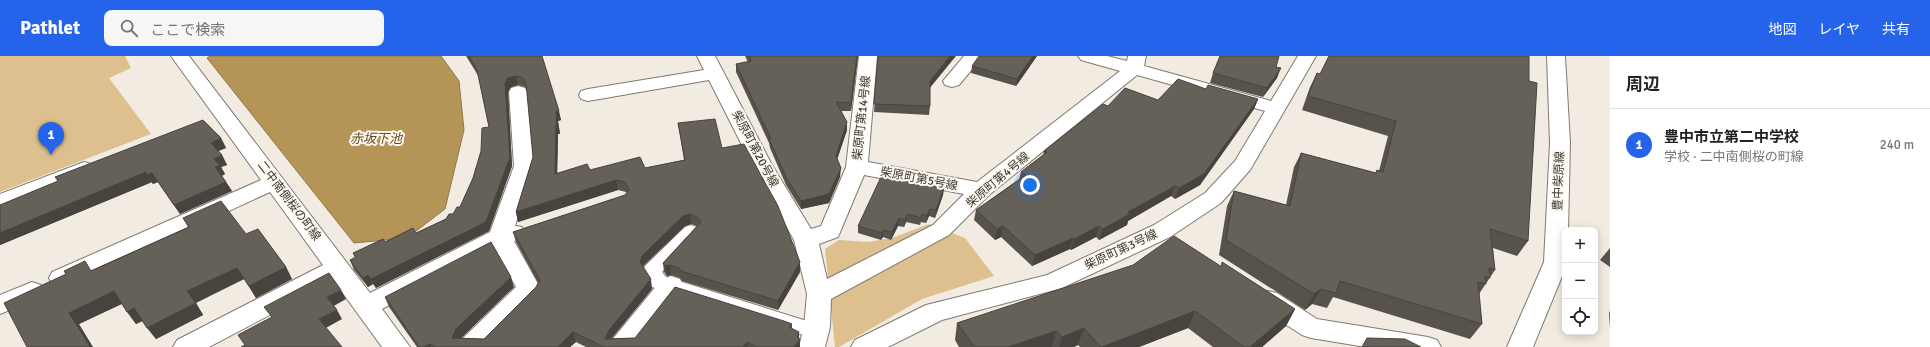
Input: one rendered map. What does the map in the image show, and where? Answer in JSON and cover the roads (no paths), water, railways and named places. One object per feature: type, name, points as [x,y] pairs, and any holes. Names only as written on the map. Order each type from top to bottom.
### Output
[{"type":"street","name":"二中南側桜の町線","points":[[180,56],[397,347]]},
{"type":"street","name":"柴原町第20号線","points":[[706,56],[762,165],[806,240]]},
{"type":"street","name":"柴原町第14号線","points":[[806,240],[830,231],[857,167],[868,56]]},
{"type":"street","points":[[952,81],[974,56]]},
{"type":"street","points":[[1087,56],[1136,63],[1276,108]]},
{"type":"street","name":"柴原町第3号線","points":[[864,347],[935,312],[1053,282],[1172,237],[1213,198],[1243,165],[1307,56]]},
{"type":"street","name":"豊中柴原線","points":[[1520,347],[1556,262],[1560,143],[1556,56]]},
{"type":"street","name":"柴原町第4号線","points":[[819,294],[941,230],[981,190],[1136,63]]},
{"type":"street","points":[[588,95],[716,74]]},
{"type":"street","points":[[470,347],[529,289],[500,238],[524,166],[518,92]]},
{"type":"street","points":[[202,122],[223,114]]},
{"type":"street","points":[[0,202],[101,162]]},
{"type":"street","name":"柴原町第5号線","points":[[857,167],[981,190]]},
{"type":"street","points":[[0,305],[274,182]]},
{"type":"street","points":[[366,306],[500,238],[530,228]]},
{"type":"street","points":[[806,240],[819,294],[814,339]]},
{"type":"street","points":[[186,347],[338,268]]},
{"type":"street","points":[[621,347],[672,285]]},
{"type":"street","points":[[1246,286],[1311,328],[1428,347]]},
{"type":"lane","points":[[691,231],[652,271],[659,282],[672,285],[814,339]]},
{"type":"water","name":"赤坂下池","points":[[210,56],[441,56],[459,81],[464,130],[445,209],[407,238],[354,243],[207,58]]},
{"type":"place","name":"豊中市立第二中学校","points":[[51,155]]}]
